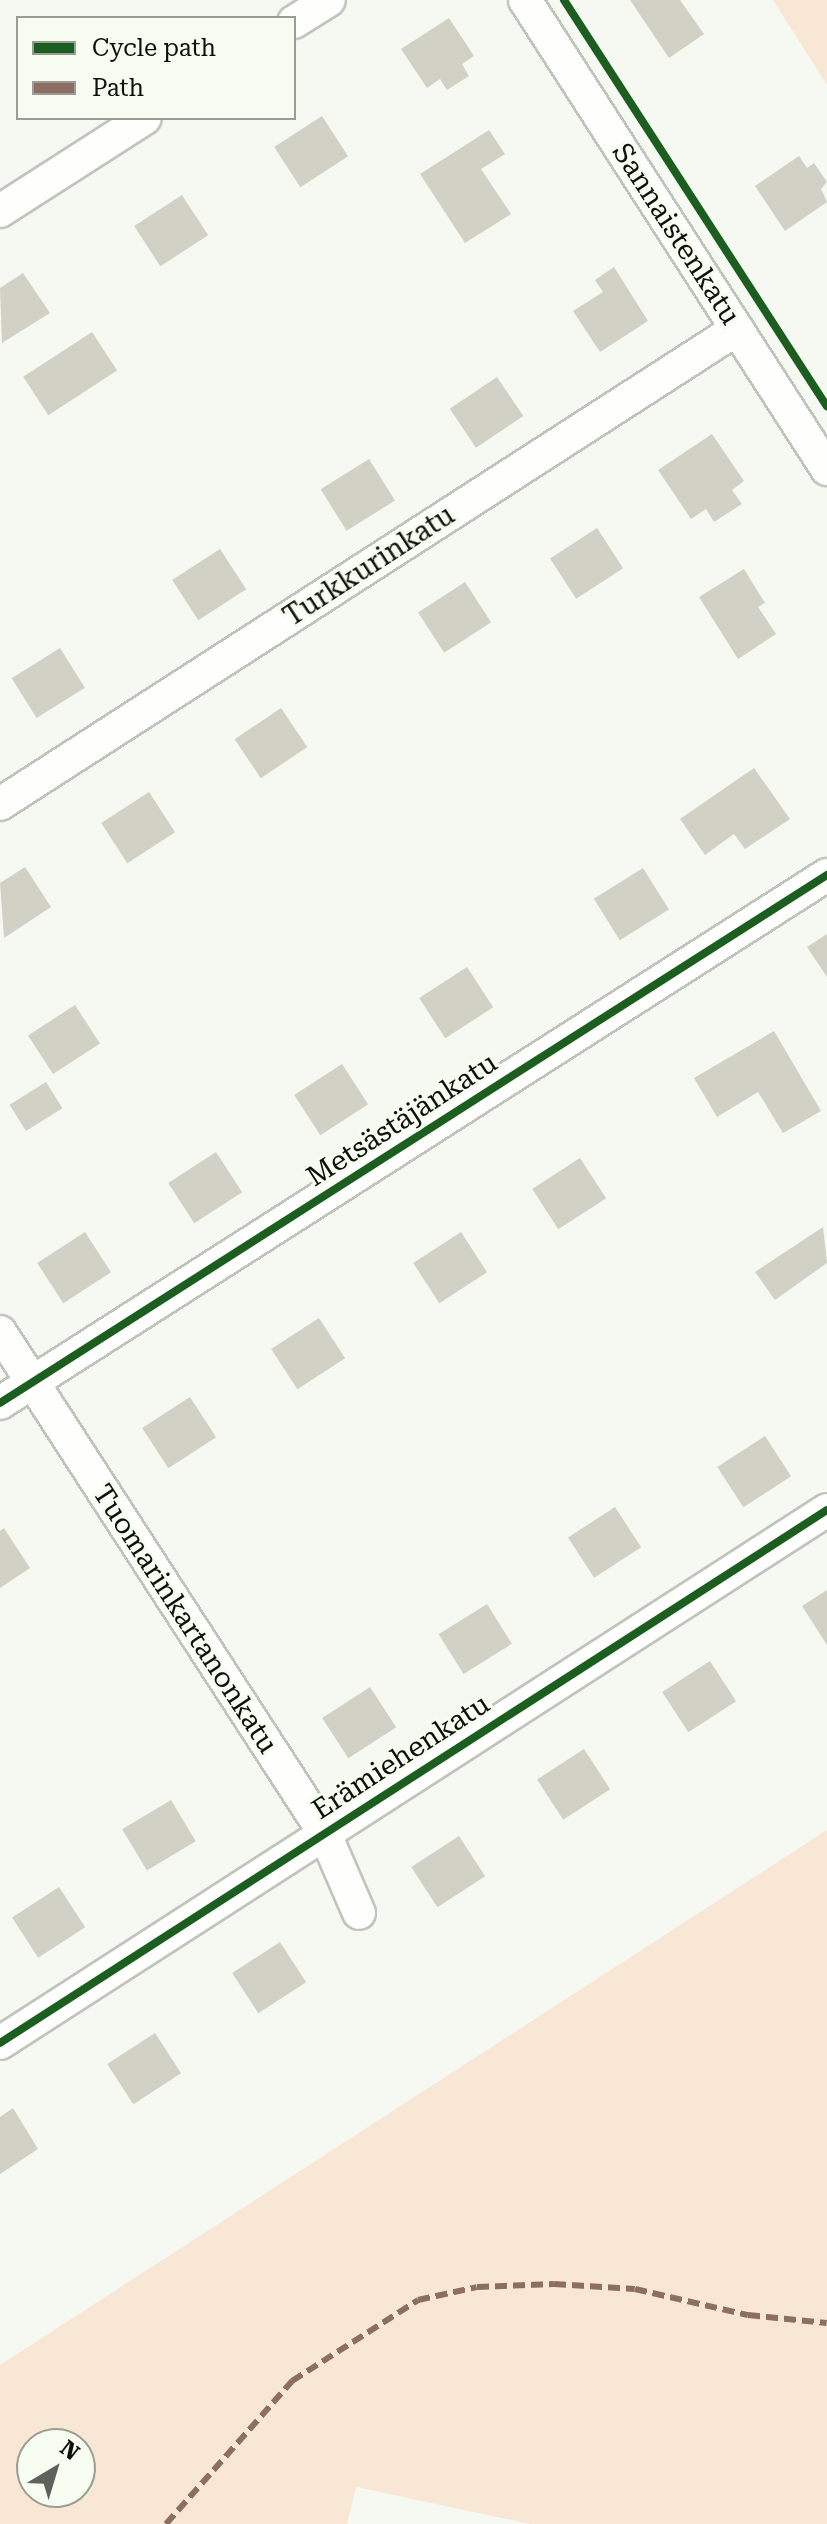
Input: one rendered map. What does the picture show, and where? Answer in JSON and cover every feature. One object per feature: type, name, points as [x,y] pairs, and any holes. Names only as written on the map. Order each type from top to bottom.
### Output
[{"type":"street","points":[[296,21],[329,0]]},
{"type":"street","name":"Sannaistenkatu","points":[[525,0],[827,469]]},
{"type":"street","points":[[0,211],[142,120]]},
{"type":"street","name":"Turkkurinkatu","points":[[0,804],[737,329]]},
{"type":"street","name":"Metsästäjänkatu","points":[[0,1403],[827,875]]},
{"type":"street","name":"Tuomarinkartanonkatu","points":[[0,1332],[324,1832],[359,1913]]},
{"type":"street","name":"Erämiehenkatu","points":[[0,2043],[827,1510]]},
{"type":"shaded area","points":[[773,0],[827,0],[827,85]]},
{"type":"shaded area","points":[[827,1830],[827,2524],[530,2524],[356,2487],[347,2524],[0,2524],[0,2365]]},
{"type":"building","points":[[630,0],[680,0],[704,34],[669,58]]},
{"type":"building","points":[[449,18],[474,56],[462,64],[469,76],[447,90],[440,79],[427,88],[401,49]]},
{"type":"building","points":[[322,116],[348,156],[300,187],[274,147]]},
{"type":"building","points":[[489,130],[505,154],[481,169],[511,214],[465,243],[420,174]]},
{"type":"building","points":[[799,156],[807,168],[814,163],[827,182],[821,189],[827,202],[785,231],[755,186]]},
{"type":"building","points":[[182,195],[208,235],[160,266],[134,226]]},
{"type":"building","points":[[614,267],[648,321],[600,352],[573,311],[603,292],[595,280]]},
{"type":"building","points":[[23,273],[50,313],[2,343],[0,288]]},
{"type":"building","points":[[92,332],[117,371],[48,415],[23,377]]},
{"type":"building","points":[[497,377],[523,416],[476,448],[450,409]]},
{"type":"building","points":[[712,434],[744,481],[732,490],[742,504],[714,522],[706,509],[691,519],[658,470]]},
{"type":"building","points":[[369,459],[395,501],[347,531],[321,489]]},
{"type":"building","points":[[597,528],[623,568],[576,599],[550,558]]},
{"type":"building","points":[[220,549],[246,589],[198,620],[172,580]]},
{"type":"building","points":[[744,569],[765,603],[758,607],[776,634],[738,659],[699,597]]},
{"type":"building","points":[[465,582],[491,622],[444,653],[418,612]]},
{"type":"building","points":[[60,648],[85,688],[37,718],[12,678]]},
{"type":"building","points":[[281,708],[307,747],[261,778],[235,739]]},
{"type":"building","points":[[754,768],[790,819],[745,849],[734,834],[705,855],[680,819]]},
{"type":"building","points":[[149,792],[175,832],[127,863],[101,823]]},
{"type":"building","points":[[25,867],[51,907],[4,938],[0,883]]},
{"type":"building","points":[[643,868],[669,910],[620,940],[594,899]]},
{"type":"building","points":[[827,934],[827,977],[807,947]]},
{"type":"building","points":[[467,967],[493,1007],[445,1038],[419,998]]},
{"type":"building","points":[[75,1005],[100,1044],[53,1074],[28,1035]]},
{"type":"building","points":[[774,1031],[821,1111],[783,1133],[758,1092],[717,1117],[694,1078]]},
{"type":"building","points":[[342,1064],[368,1104],[320,1135],[294,1095]]},
{"type":"building","points":[[46,1082],[62,1108],[26,1131],[10,1105]]},
{"type":"building","points":[[216,1152],[242,1192],[194,1223],[168,1183]]},
{"type":"building","points":[[580,1158],[606,1198],[558,1229],[532,1189]]},
{"type":"building","points":[[823,1227],[827,1263],[775,1300],[755,1272]]},
{"type":"building","points":[[85,1232],[111,1272],[63,1303],[37,1263]]},
{"type":"building","points":[[461,1232],[487,1272],[439,1303],[413,1263]]},
{"type":"building","points":[[319,1318],[345,1358],[297,1389],[271,1349]]},
{"type":"building","points":[[190,1397],[216,1437],[168,1468],[142,1428]]},
{"type":"building","points":[[765,1436],[791,1476],[743,1507],[717,1467]]},
{"type":"building","points":[[615,1507],[641,1547],[594,1578],[568,1537]]},
{"type":"building","points":[[4,1528],[30,1568],[0,1588],[0,1531]]},
{"type":"building","points":[[827,1590],[827,1645],[802,1606]]},
{"type":"building","points":[[487,1604],[512,1644],[464,1674],[439,1634]]},
{"type":"building","points":[[710,1661],[736,1701],[688,1732],[662,1692]]},
{"type":"building","points":[[370,1687],[396,1727],[348,1758],[322,1718]]},
{"type":"building","points":[[584,1749],[610,1789],[563,1820],[537,1779]]},
{"type":"building","points":[[171,1800],[196,1841],[147,1871],[122,1829]]},
{"type":"building","points":[[459,1836],[485,1876],[437,1907],[411,1867]]},
{"type":"building","points":[[59,1887],[85,1927],[38,1958],[12,1917]]},
{"type":"building","points":[[280,1942],[306,1982],[258,2013],[232,1973]]},
{"type":"building","points":[[155,2033],[181,2073],[133,2104],[107,2064]]},
{"type":"building","points":[[13,2108],[38,2149],[0,2174],[0,2117]]},
{"type":"marked path","points":[[166,2524],[292,2381],[418,2300],[477,2287],[554,2284],[635,2289],[748,2315],[827,2323]]},
{"type":"cycle path","points":[[564,0],[827,406]]},
{"type":"cycle path","points":[[0,1403],[827,875]]},
{"type":"cycle path","points":[[0,2043],[827,1510]]}]
